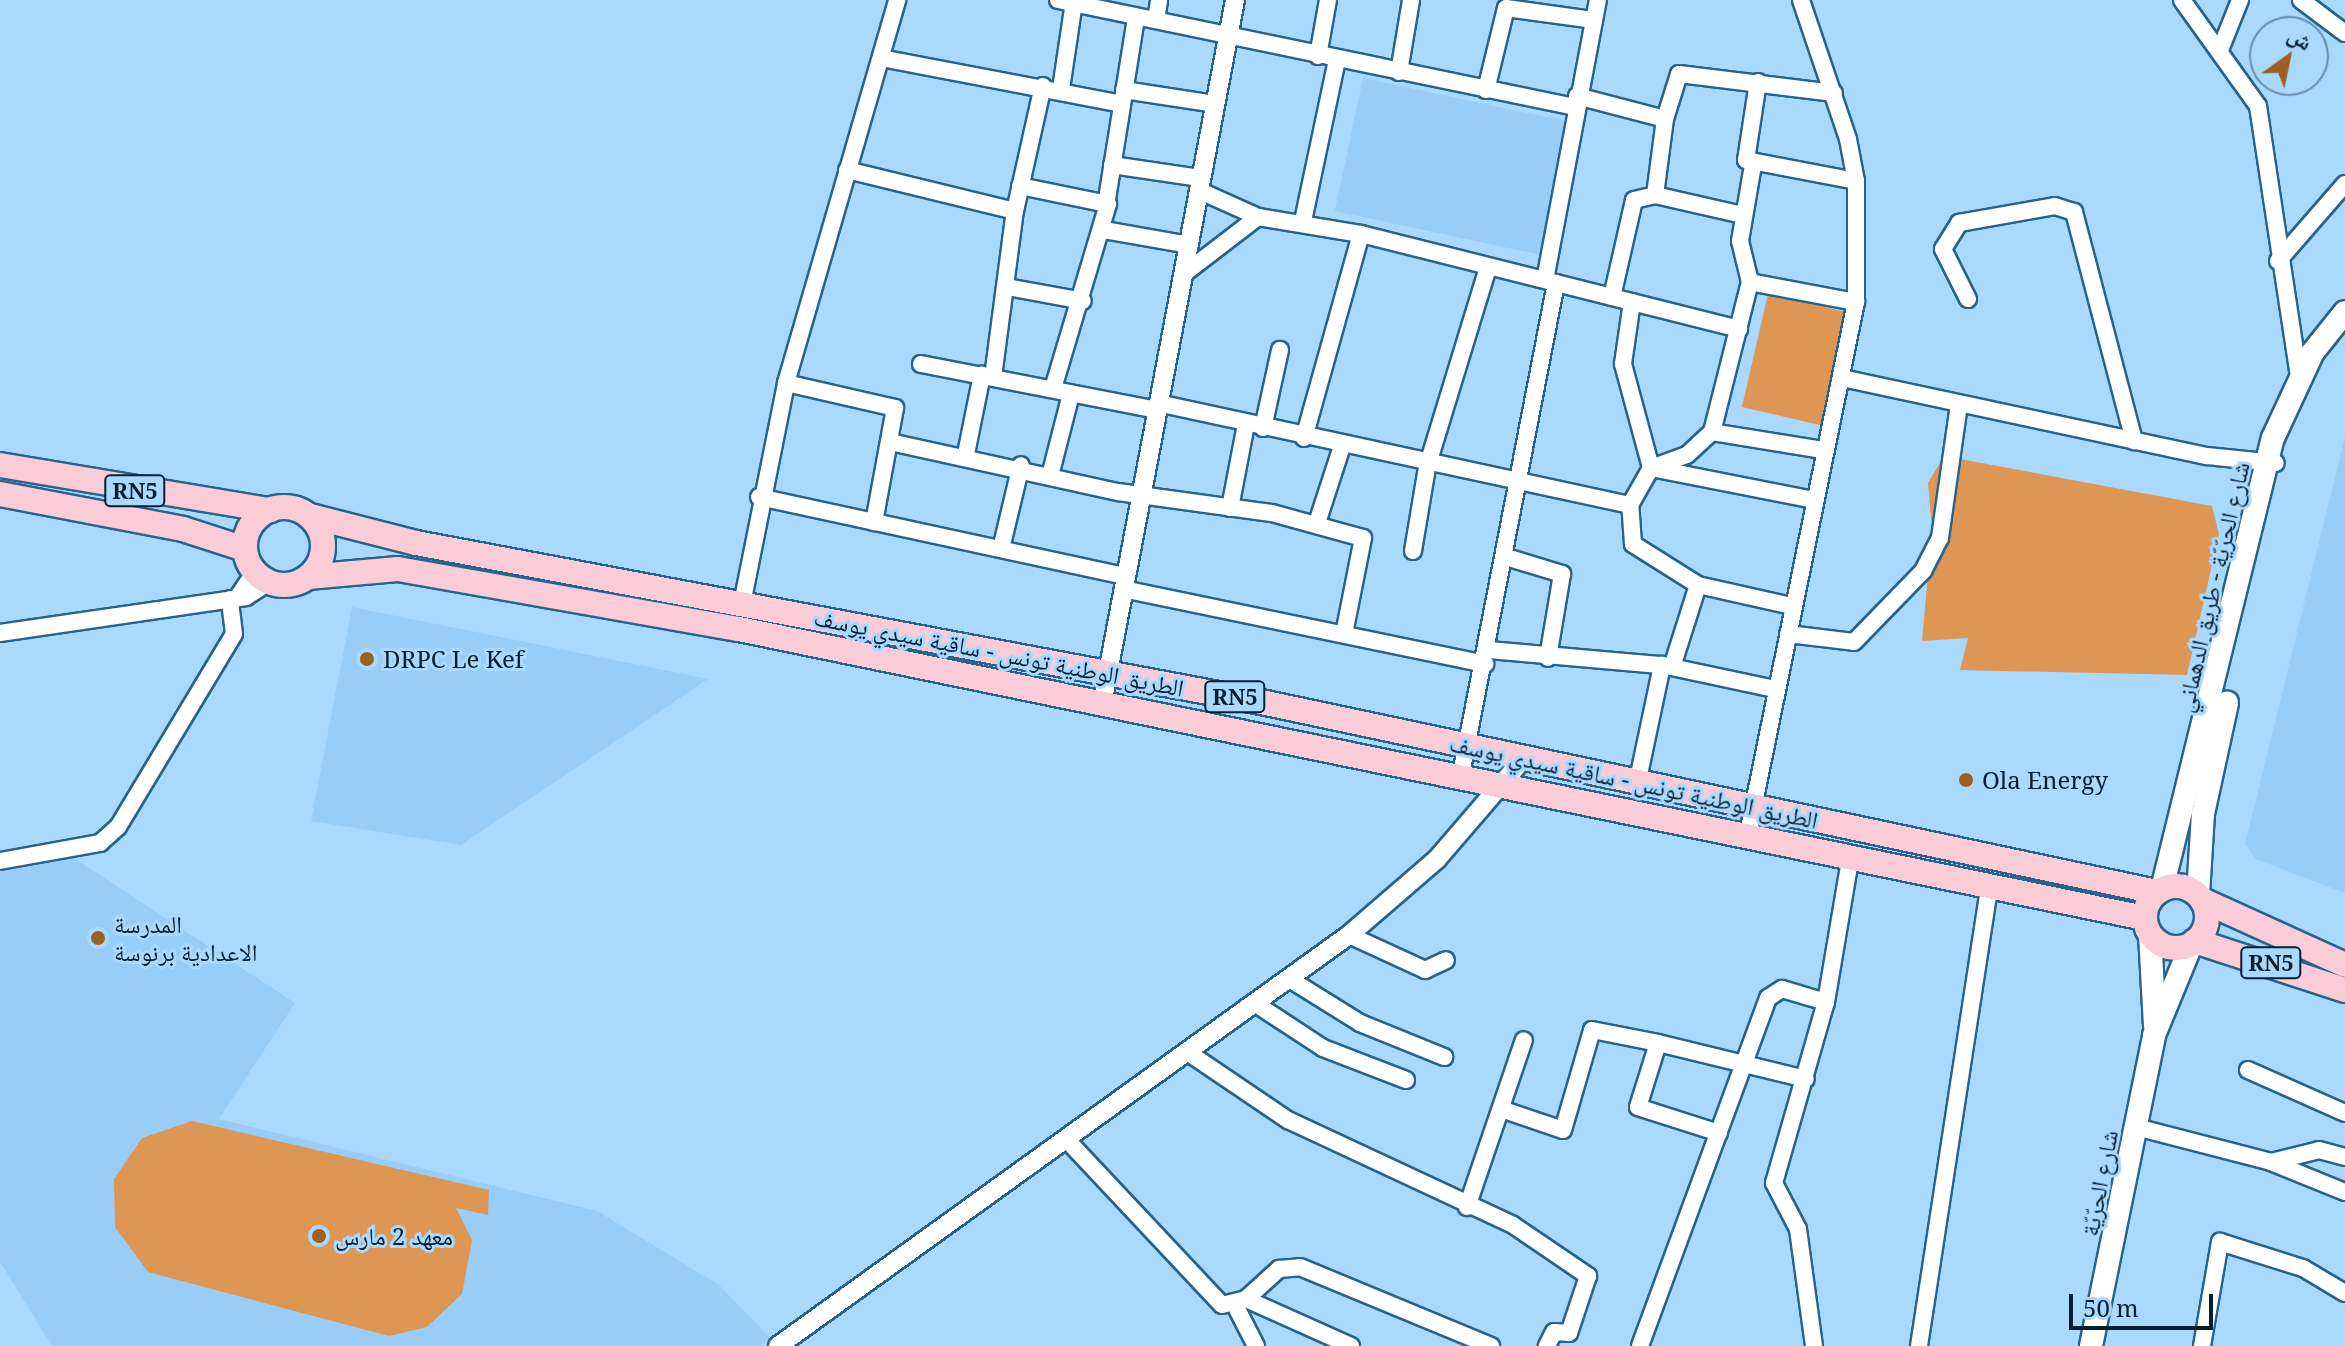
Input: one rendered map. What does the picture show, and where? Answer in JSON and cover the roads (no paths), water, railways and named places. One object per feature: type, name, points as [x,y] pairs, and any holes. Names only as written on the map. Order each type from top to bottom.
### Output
[{"type":"main road","name":"شارع الحرّيّة - طريق الدهماني","points":[[2160,890],[2272,463],[2299,377],[2345,312]]},
{"type":"main road","name":"شارع الحرّيّة - طريق الدهماني","points":[[2200,898],[2203,814],[2272,463],[2301,403],[2345,327]]},
{"type":"main road","name":"RN5","points":[[0,465],[310,516]]},
{"type":"main road","name":"RN5","points":[[0,494],[183,529],[256,567],[308,577]]},
{"type":"main road","points":[[256,567],[251,525],[270,510]]},
{"type":"main road","name":"الطريق الوطنية تونس - ساقية سيدي يوسف","points":[[310,516],[742,604],[1108,672],[2160,890]]},
{"type":"main road","points":[[308,577],[323,547],[310,516]]},
{"type":"main road","name":"الطريق الوطنية تونس - ساقية سيدي يوسف","points":[[308,577],[374,569],[428,573],[1461,774],[1503,786],[1989,887],[2147,926]]},
{"type":"main road","points":[[2181,886],[2200,898],[2207,918],[2194,942],[2165,946],[2147,926],[2160,890],[2181,886]]},
{"type":"main road","name":"RN5","points":[[2200,898],[2345,965]]},
{"type":"main road","name":"شارع الحرّيّة","points":[[2147,926],[2155,1031]]},
{"type":"main road","name":"RN5","points":[[2194,942],[2345,990]]},
{"type":"main road","name":"شارع الحرّيّة","points":[[2091,1346],[2155,1031],[2194,942]]},
{"type":"street","points":[[742,604],[759,497],[786,383],[897,0]]},
{"type":"street","points":[[1156,20],[1159,0]]},
{"type":"street","points":[[1102,704],[1235,0]]},
{"type":"street","points":[[1318,56],[1328,0]]},
{"type":"street","points":[[1399,72],[1411,0]]},
{"type":"street","points":[[1461,774],[1506,557],[1514,484],[1550,282],[1576,102],[1598,0]]},
{"type":"street","points":[[1747,838],[1823,450],[1842,378],[1856,302],[1856,181],[1834,93],[1800,0]]},
{"type":"street","points":[[2182,0],[2258,106],[2278,261],[2299,377]]},
{"type":"street","points":[[2220,50],[2240,0]]},
{"type":"street","points":[[2301,0],[2345,33]]},
{"type":"street","points":[[1061,89],[1066,4],[1486,90],[1576,102],[1665,119]]},
{"type":"street","points":[[1486,90],[1506,8],[1594,20]]},
{"type":"street","points":[[1053,389],[1104,230],[1136,17]]},
{"type":"street","points":[[881,58],[1061,89],[1216,104]]},
{"type":"street","points":[[1303,221],[1337,59]]},
{"type":"street","points":[[1655,195],[1665,119],[1679,74],[1834,93]]},
{"type":"street","points":[[1758,82],[1745,158],[1753,165],[1856,181]]},
{"type":"street","points":[[966,454],[1007,287],[1015,211],[1043,86]]},
{"type":"street","points":[[1112,165],[1199,184],[1258,217],[1303,221],[1361,234],[1739,329]]},
{"type":"street","points":[[1753,165],[1740,250],[1750,282],[1712,432],[1687,455],[1651,468],[1630,505],[1633,544],[1698,585],[1792,606]]},
{"type":"street","points":[[847,170],[1015,211]]},
{"type":"street","points":[[2278,261],[2345,184]]},
{"type":"street","points":[[1020,186],[1107,199]]},
{"type":"street","points":[[1612,297],[1634,200],[1655,195],[1743,215]]},
{"type":"street","points":[[1968,299],[1943,249],[1959,223],[2055,206],[2074,212],[2134,441]]},
{"type":"street","points":[[1185,273],[1258,217]]},
{"type":"street","points":[[1104,230],[1189,245]]},
{"type":"street","points":[[1304,438],[1361,234]]},
{"type":"street","points":[[1413,551],[1427,467],[1488,267]]},
{"type":"street","points":[[1750,282],[1856,302]]},
{"type":"street","points":[[1007,287],[1083,301]]},
{"type":"street","points":[[1632,302],[1623,364],[1651,468]]},
{"type":"street","points":[[1263,428],[1280,350]]},
{"type":"street","points":[[921,364],[1246,424],[1427,467],[1630,505]]},
{"type":"street","points":[[1842,378],[2134,441],[2272,463]]},
{"type":"street","points":[[786,383],[890,403],[896,411],[874,522]]},
{"type":"street","points":[[1051,472],[1071,394]]},
{"type":"street","points":[[1788,634],[1854,642],[1923,571],[1940,538],[1959,404]]},
{"type":"street","points":[[1230,508],[1246,424]]},
{"type":"street","points":[[1712,432],[1823,450]]},
{"type":"street","points":[[890,442],[1021,465],[1141,494],[1317,523],[1363,538],[1344,634]]},
{"type":"street","points":[[1317,523],[1342,446]]},
{"type":"street","points":[[1001,549],[1021,465]]},
{"type":"street","points":[[1651,468],[1814,500]]},
{"type":"street","points":[[759,497],[1001,549],[1124,582],[1344,634],[1487,657],[1667,666],[1775,689]]},
{"type":"street","points":[[1506,557],[1562,574],[1548,658]]},
{"type":"street","points":[[0,861],[100,843],[118,827],[234,634],[234,599],[256,567]]},
{"type":"street","points":[[1637,784],[1667,666],[1698,585]]},
{"type":"street","points":[[0,633],[234,599]]},
{"type":"street","points":[[778,1346],[1291,980],[1349,935],[1437,859],[1524,758]]},
{"type":"street","points":[[1814,1346],[1798,1229],[1774,1183],[1826,1002],[1850,860]]},
{"type":"street","points":[[1919,1346],[1989,887]]},
{"type":"street","points":[[1349,935],[1425,970],[1446,960]]},
{"type":"street","points":[[1291,980],[1360,1023],[1444,1057]]},
{"type":"street","points":[[1640,1346],[1771,993],[1826,1002]]},
{"type":"street","points":[[1256,1004],[1315,1044],[1406,1080]]},
{"type":"street","points":[[1501,1109],[1560,1131],[1592,1030],[1806,1079]]},
{"type":"street","points":[[1467,1207],[1524,1040]]},
{"type":"street","points":[[1658,1043],[1638,1107],[1719,1133]]},
{"type":"street","points":[[1189,1053],[1288,1120],[1467,1207],[1513,1225],[1588,1276],[1569,1333],[1554,1332],[1547,1346]]},
{"type":"street","points":[[2248,1070],[2345,1113]]},
{"type":"street","points":[[2136,1127],[2271,1162],[2345,1192]]},
{"type":"street","points":[[1067,1140],[1218,1302],[1240,1302],[1351,1346]]},
{"type":"street","points":[[2271,1162],[2319,1150],[2345,1157]]},
{"type":"street","points":[[2202,1346],[2220,1242],[2303,1268],[2345,1293]]},
{"type":"street","points":[[1240,1302],[1279,1269],[1300,1267],[1491,1346]]},
{"type":"street","points":[[1240,1302],[1256,1346]]},
{"type":"place","name":"DRPC Le Kef","points":[[367,659]]},
{"type":"place","name":"Ola Energy","points":[[1966,780]]},
{"type":"place","name":"المدرسة الاعدادية برنوسة","points":[[98,938]]},
{"type":"place","name":"معهد 2 مارس","points":[[319,1236]]}]
